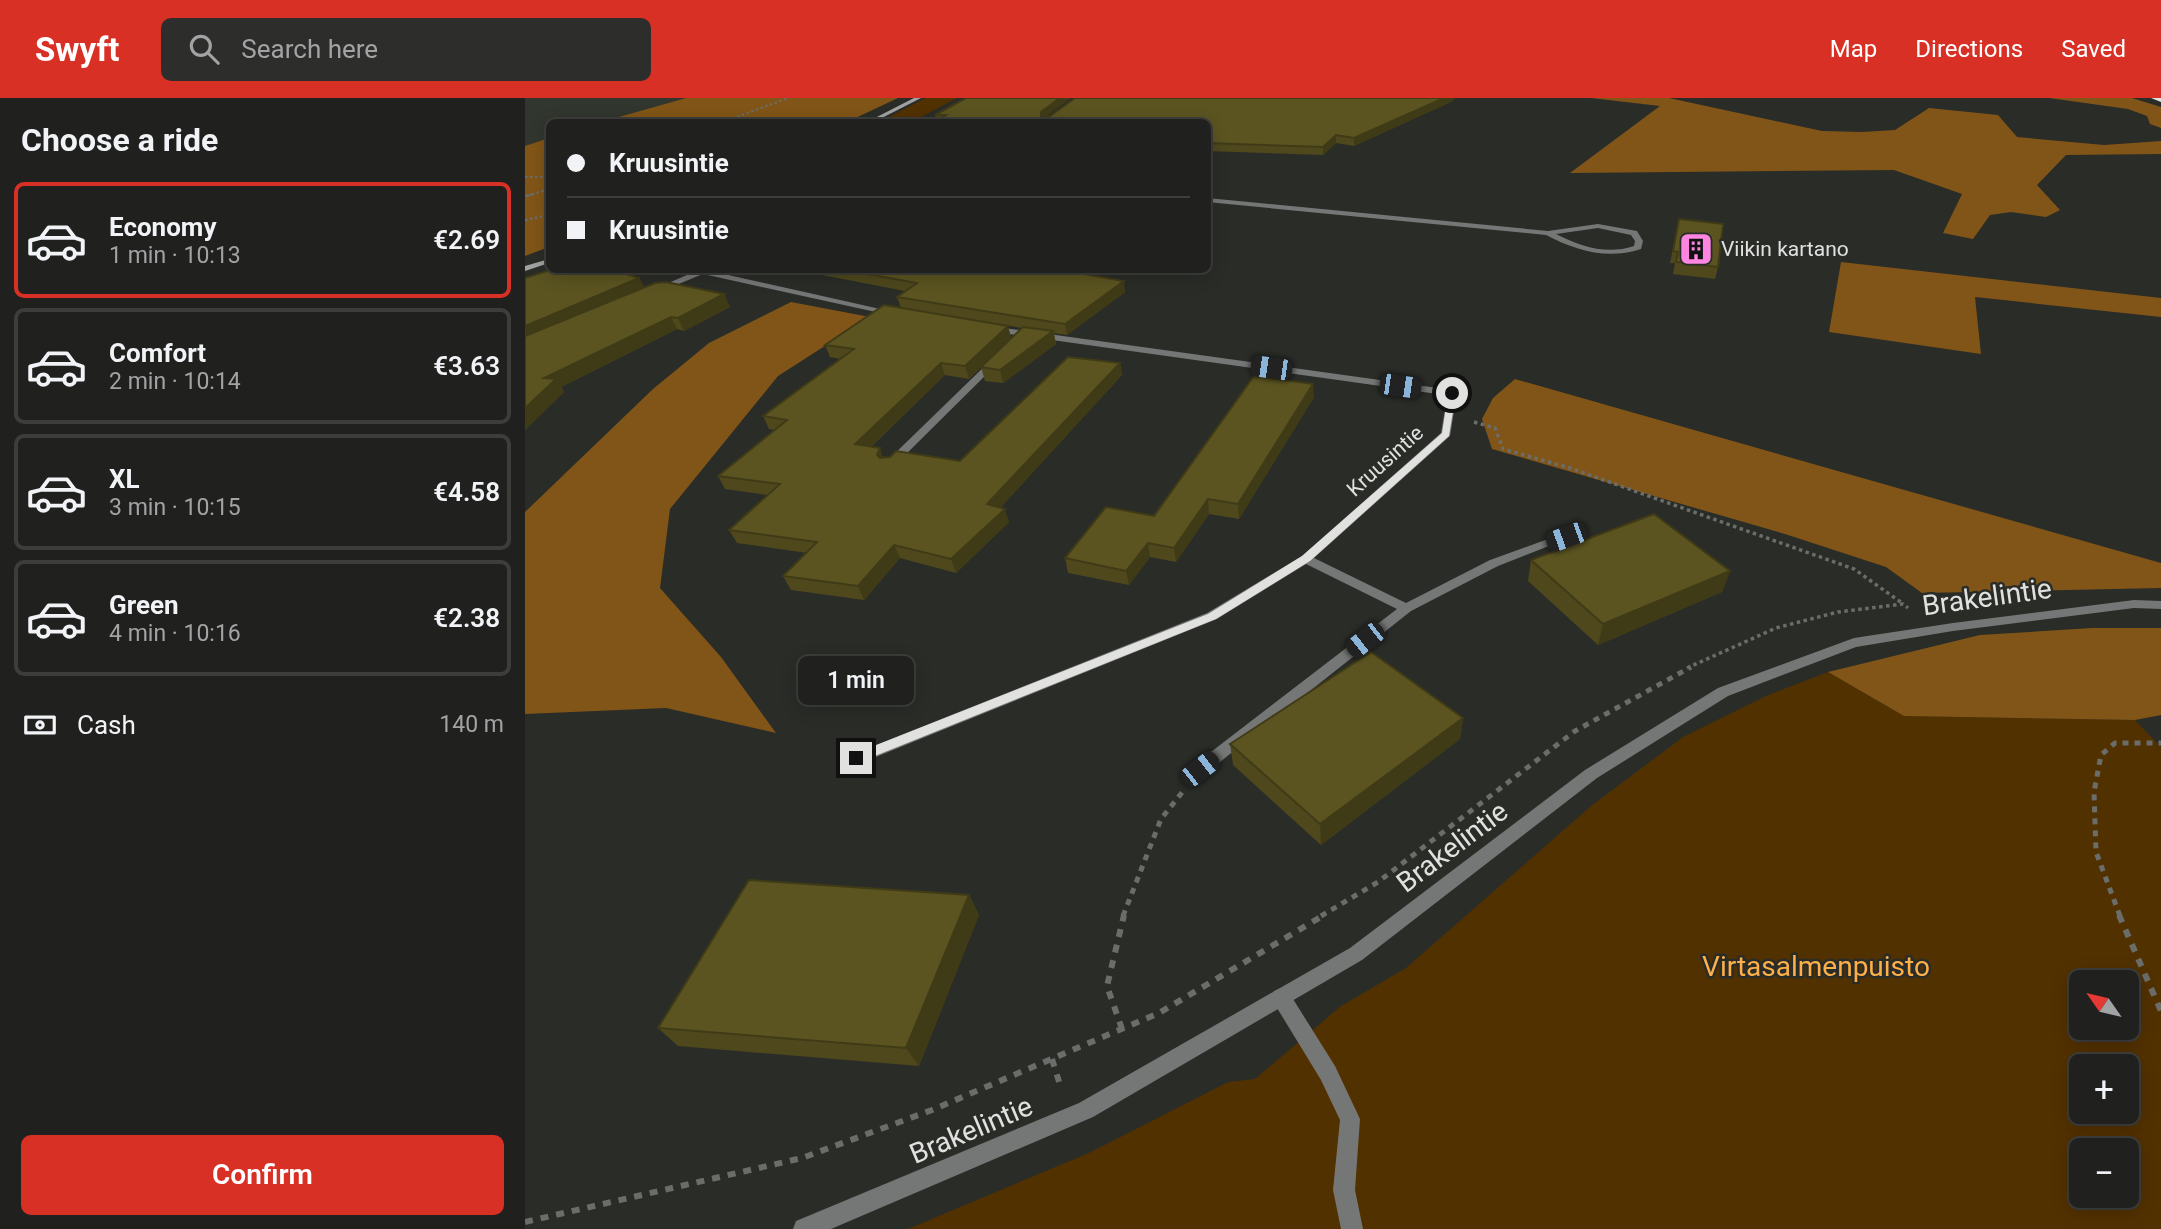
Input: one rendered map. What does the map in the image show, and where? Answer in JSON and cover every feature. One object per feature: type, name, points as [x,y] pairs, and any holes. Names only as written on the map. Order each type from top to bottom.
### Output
[{"type":"highway","points":[[2155,98],[2161,100]]},
{"type":"street","points":[[876,119],[918,98]]},
{"type":"street","points":[[1211,200],[1548,233],[1598,226],[1634,233],[1639,241],[1638,247],[1613,254],[1574,246],[1548,233]]},
{"type":"street","points":[[525,269],[546,262]]},
{"type":"street","points":[[644,295],[693,273]]},
{"type":"street","points":[[714,273],[901,314]]},
{"type":"street","name":"Kruusintie","points":[[856,758],[1212,616],[1306,559],[1446,434],[1452,393],[982,328]]},
{"type":"street","points":[[1013,343],[1023,334]]},
{"type":"street","points":[[888,466],[1004,353]]},
{"type":"street","points":[[1200,769],[1406,608],[1494,563],[1566,537]]},
{"type":"street","points":[[1306,559],[1406,608]]},
{"type":"street","name":"Brakelintie","points":[[804,1229],[1086,1110],[1356,954],[1591,774],[1723,692],[1854,643],[1937,629],[2134,604],[2161,605]]},
{"type":"street","points":[[1281,996],[1328,1073],[1350,1119],[1344,1190],[1352,1229]]},
{"type":"path","points":[[731,119],[788,98]]},
{"type":"path","points":[[525,177],[546,177]]},
{"type":"path","points":[[525,197],[546,190]]},
{"type":"path","points":[[525,220],[546,216]]},
{"type":"path","points":[[1449,415],[1495,428],[1503,449],[1570,468],[1854,569],[1937,629]]},
{"type":"path","points":[[525,1222],[802,1158],[932,1110],[1159,1013],[1368,888],[1576,731],[1688,668],[1776,628],[1838,612],[1903,604]]},
{"type":"path","points":[[2161,743],[2115,743],[2101,755],[2094,792],[2095,852],[2131,947],[2161,1011]]},
{"type":"path","points":[[1122,1029],[1107,986],[1126,904],[1161,819],[1200,769]]},
{"type":"shaded area","points":[[525,98],[686,98],[612,119],[546,119],[546,139],[525,146]]},
{"type":"shaded area","points":[[686,98],[898,98],[853,119],[612,119]]},
{"type":"shaded area","points":[[1591,98],[1669,98],[1822,131],[1895,130],[1929,108],[1998,115],[2017,137],[2104,145],[2161,141],[2161,154],[2066,155],[2037,185],[2060,210],[2046,217],[2011,212],[1990,215],[1973,239],[1943,233],[1962,194],[1894,170],[1570,173],[1660,106]]},
{"type":"shaded area","points":[[2049,98],[2132,98],[2161,107],[2161,128],[2150,124],[2147,116],[2128,109]]},
{"type":"shaded area","points":[[546,139],[546,248],[525,256],[525,146]]},
{"type":"shaded area","points":[[1841,262],[2161,298],[2161,317],[1975,297],[1981,354],[1829,332]]},
{"type":"shaded area","points":[[791,302],[870,317],[778,376],[670,509],[660,588],[721,657],[776,733],[666,708],[525,714],[525,512],[653,389],[709,343]]},
{"type":"shaded area","points":[[1515,379],[2161,563],[2161,588],[1922,593],[1886,567],[1785,534],[1492,449],[1482,419],[1493,398]]},
{"type":"shaded area","points":[[2092,628],[2161,628],[2161,715],[2135,720],[1904,716],[1828,672],[1980,635]]},
{"type":"green space","points":[[926,98],[957,98],[918,119],[885,119]]},
{"type":"green space","name":"Virtasalmenpuisto","points":[[1828,672],[1904,716],[2135,720],[2161,747],[2161,1229],[908,1229],[1091,1152],[1228,1082],[1255,1079],[1341,1006],[1406,968],[1591,806],[1683,737],[1766,696]]},
{"type":"building","points":[[966,98],[1060,98],[1041,112],[1041,116],[1050,116],[1075,98],[1444,98],[1354,138],[1336,135],[1323,147],[1211,143],[1211,119],[940,119],[946,115],[935,115]]},
{"type":"building","name":"Viikin kartano","points":[[1679,219],[1723,224],[1718,267],[1676,262],[1678,252],[1673,251]]},
{"type":"building","points":[[546,271],[623,273],[639,278],[525,326],[525,278]]},
{"type":"building","points":[[862,273],[1078,273],[1124,281],[1065,324],[897,297],[917,283]]},
{"type":"building","points":[[666,282],[724,294],[678,318],[671,317],[544,378],[556,379],[525,408],[525,336],[655,283]]},
{"type":"building","points":[[884,305],[1008,326],[965,366],[941,363],[855,444],[880,448],[877,455],[880,458],[890,457],[896,451],[960,461],[1068,357],[1120,363],[987,504],[1005,509],[951,559],[894,545],[858,586],[783,576],[817,542],[729,530],[780,484],[718,476],[787,420],[763,416],[854,349],[825,345]]},
{"type":"building","points":[[1023,327],[1053,331],[1000,370],[981,367]]},
{"type":"building","points":[[1254,376],[1313,384],[1238,504],[1208,499],[1174,548],[1148,543],[1126,571],[1065,558],[1106,507],[1154,516]]},
{"type":"building","points":[[1654,514],[1730,571],[1603,624],[1531,560]]},
{"type":"building","points":[[1371,652],[1463,718],[1320,824],[1230,744]]},
{"type":"building","points":[[749,880],[969,895],[906,1048],[658,1028]]},
{"type":"place","name":"Viikin kartano","points":[[1696,249]]},
{"type":"route","points":[[856,758],[1212,616],[1306,559],[1446,434],[1452,393]]}]
